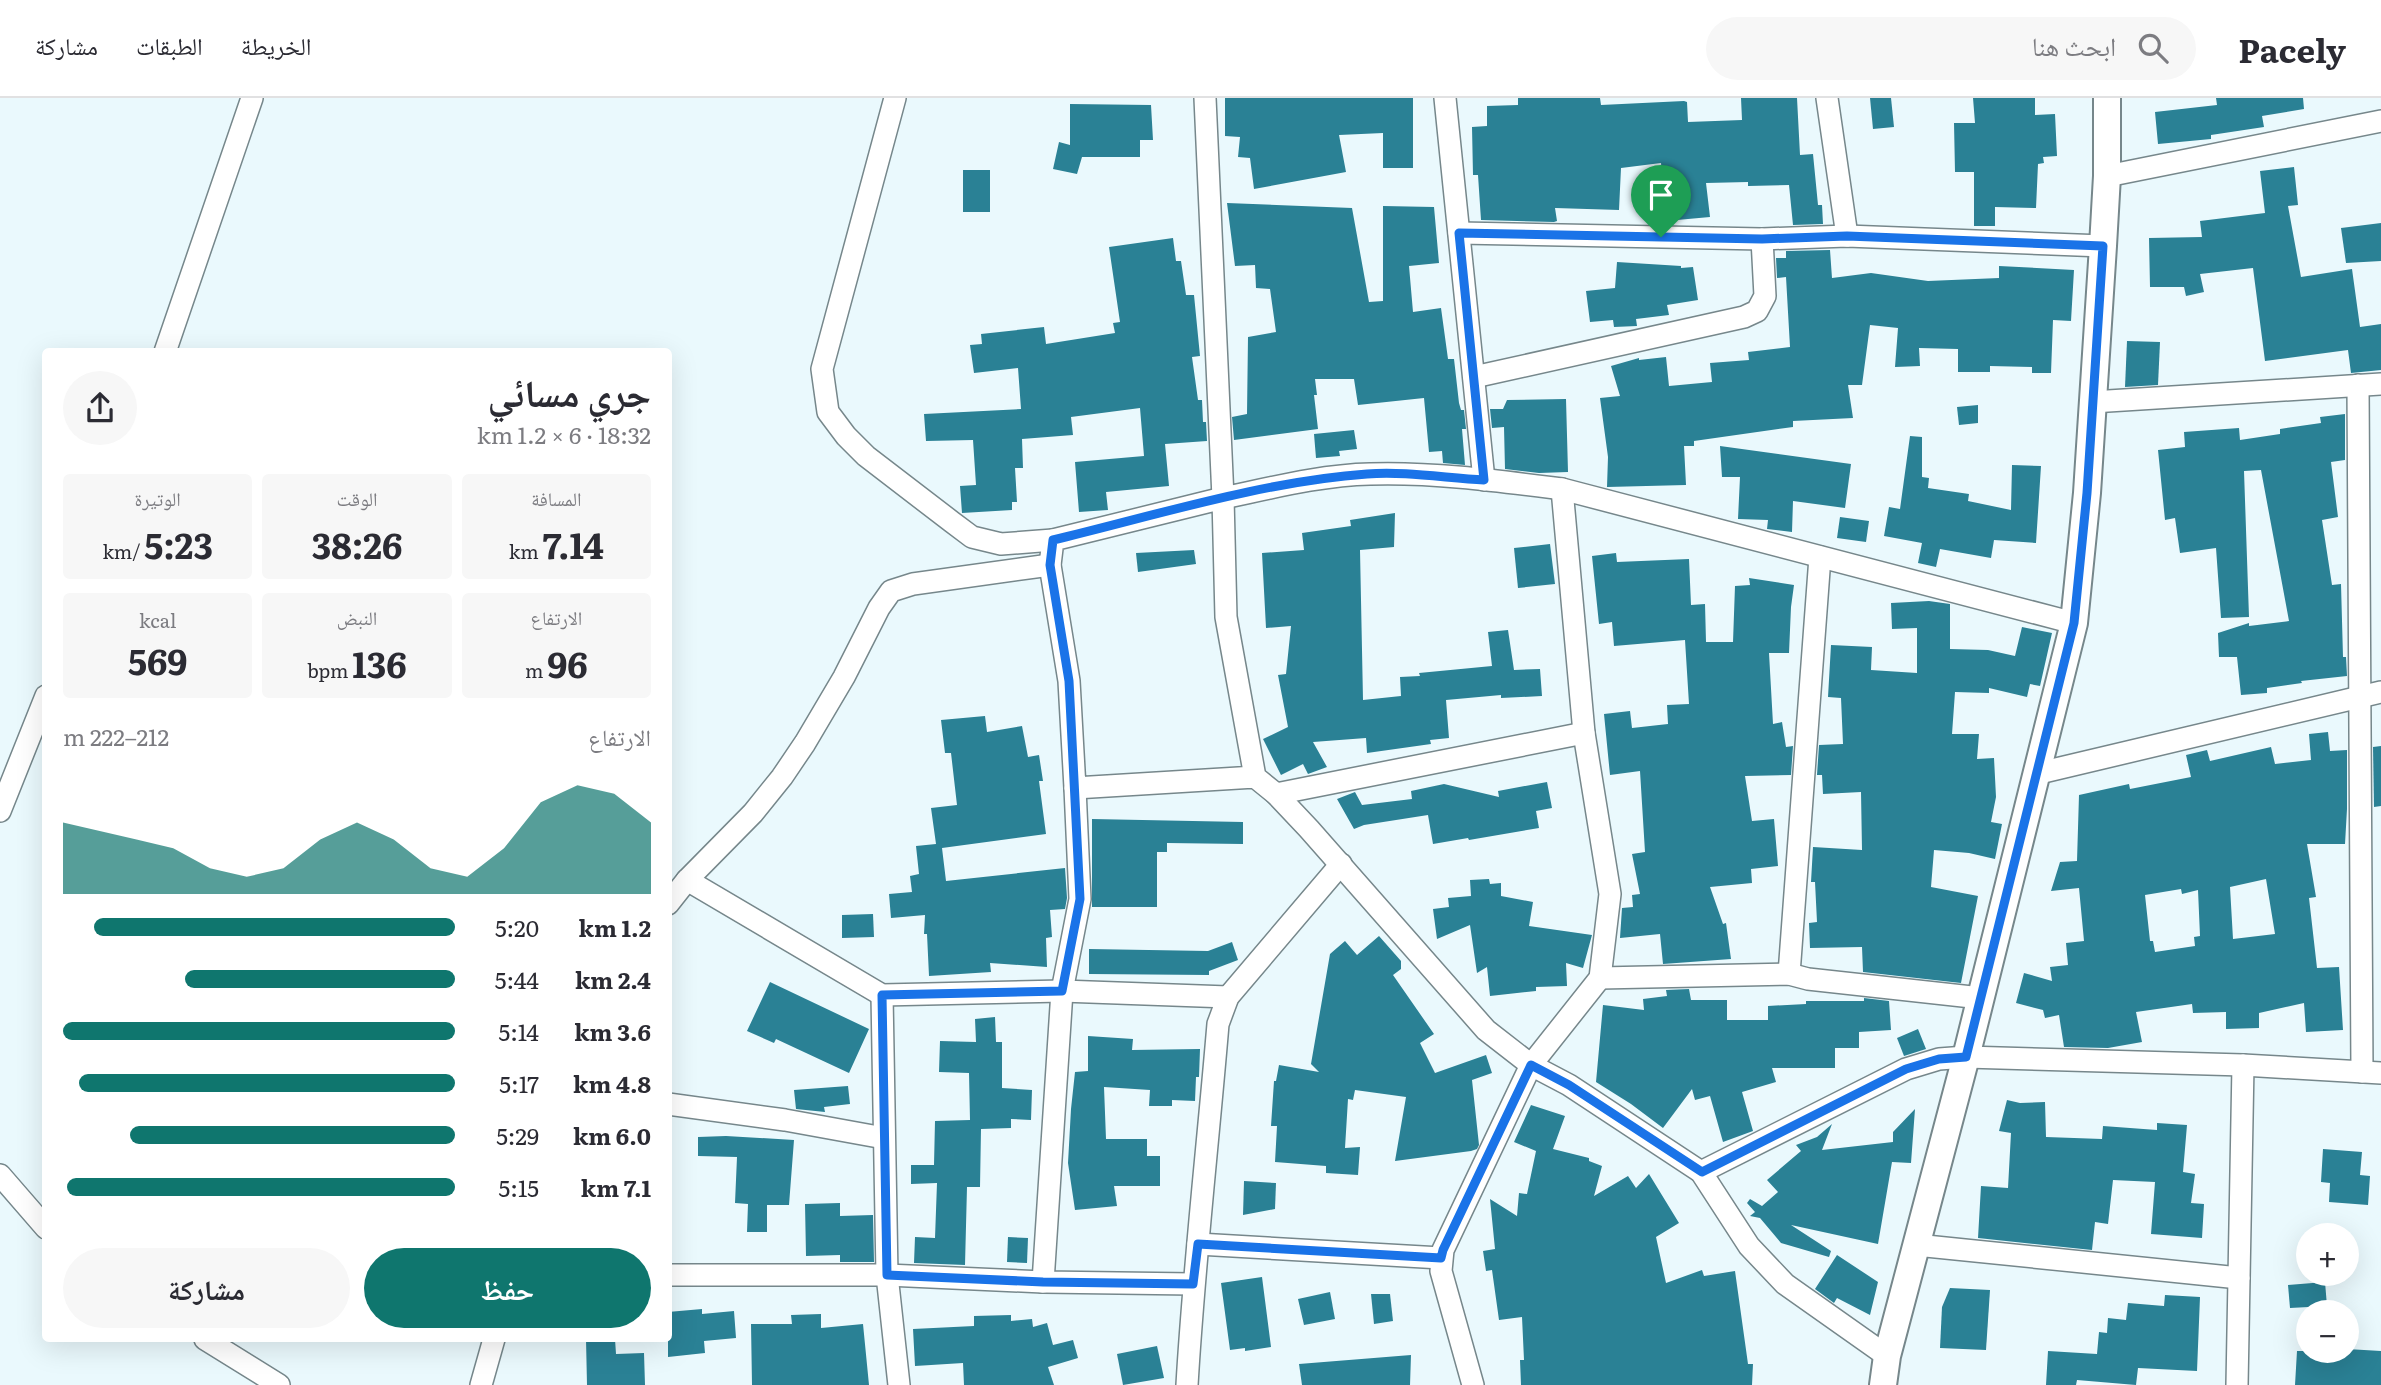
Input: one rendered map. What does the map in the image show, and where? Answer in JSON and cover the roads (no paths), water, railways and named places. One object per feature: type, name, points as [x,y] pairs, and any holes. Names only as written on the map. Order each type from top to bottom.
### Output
[{"type":"street","points":[[166,348],[252,98]]},
{"type":"street","points":[[895,98],[822,369],[828,412],[866,456],[972,537],[1001,544],[1053,540],[1223,498],[1325,478],[1371,474],[1484,480],[1562,489],[2074,623]]},
{"type":"street","points":[[1205,98],[1226,617],[1255,776],[1276,794],[1341,864],[1486,1030],[1531,1065],[1569,1085],[1702,1172],[1749,1246],[1785,1284],[1886,1356]]},
{"type":"street","points":[[1445,98],[1484,480]]},
{"type":"street","points":[[1827,98],[1847,236]]},
{"type":"street","points":[[1882,1385],[1886,1356],[1966,1057],[2074,623],[2087,493],[2103,246],[2107,176],[2107,98]]},
{"type":"street","points":[[2107,176],[2381,121]]},
{"type":"street","points":[[1459,233],[1762,239],[1847,236],[2103,246]]},
{"type":"street","points":[[1474,377],[1744,317],[1757,311],[1765,296],[1762,239]]},
{"type":"street","points":[[2092,402],[2381,384]]},
{"type":"street","points":[[1702,1172],[1906,1069],[1939,1059],[1966,1057],[2243,1065],[2371,1072],[2359,697],[2358,385]]},
{"type":"street","points":[[1473,1385],[1445,1288],[1441,1258],[1443,1250],[1531,1065],[1600,978],[1610,894],[1584,733],[1562,489]]},
{"type":"street","points":[[1043,1282],[1062,991],[1080,899],[1069,681],[1050,565],[1053,540]]},
{"type":"street","points":[[1789,974],[1820,557]]},
{"type":"street","points":[[672,899],[753,813],[782,777],[831,699],[879,608],[891,591],[913,584],[1050,565]]},
{"type":"street","points":[[2035,774],[2381,692]]},
{"type":"street","points":[[0,811],[42,706]]},
{"type":"street","points":[[1276,794],[1584,733]]},
{"type":"street","points":[[1075,788],[1255,776]]},
{"type":"street","points":[[1187,1385],[1193,1284],[1218,1024],[1228,997],[1341,864]]},
{"type":"street","points":[[687,880],[882,995],[1062,991],[1228,997]]},
{"type":"street","points":[[1600,978],[1789,974],[1808,979],[1981,998]]},
{"type":"street","points":[[882,995],[887,1275],[899,1385]]},
{"type":"street","points":[[2236,1385],[2243,1065]]},
{"type":"street","points":[[672,1105],[785,1120],[884,1138]]},
{"type":"street","points":[[0,1175],[42,1223]]},
{"type":"street","points":[[1198,1244],[1441,1258]]},
{"type":"street","points":[[1916,1245],[2239,1278]]},
{"type":"street","points":[[672,1275],[887,1275],[1043,1282],[1193,1284]]},
{"type":"street","points":[[210,1342],[279,1385]]},
{"type":"street","points":[[481,1385],[493,1342]]}]
